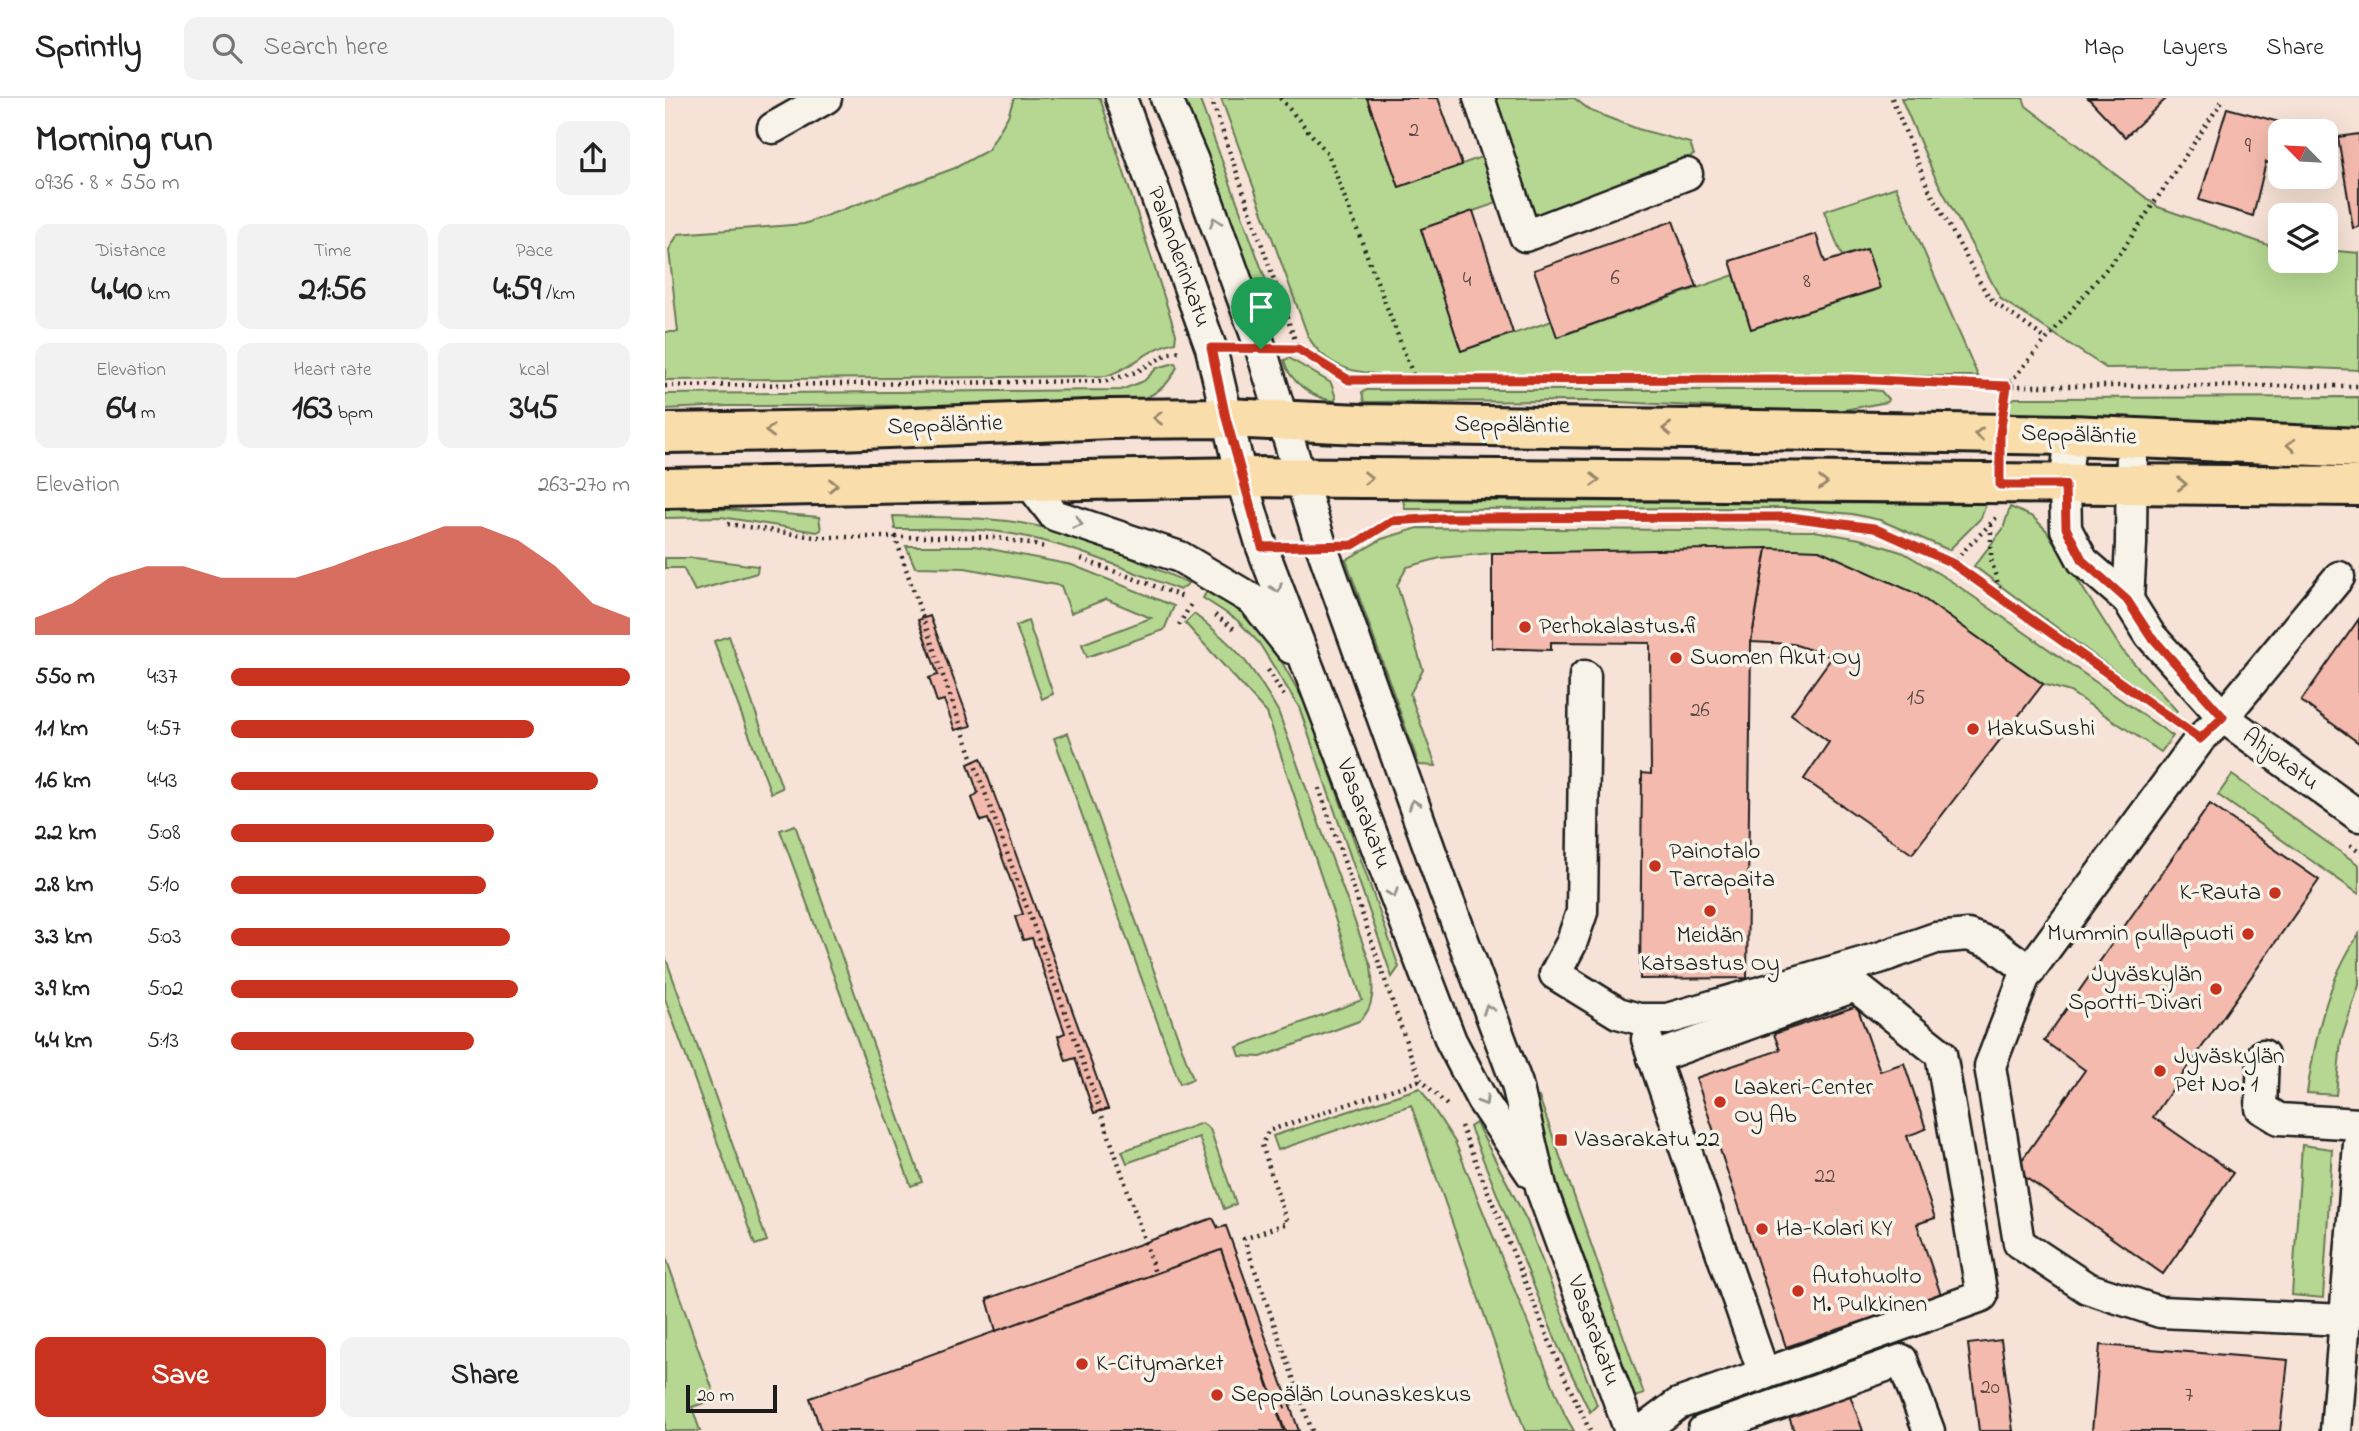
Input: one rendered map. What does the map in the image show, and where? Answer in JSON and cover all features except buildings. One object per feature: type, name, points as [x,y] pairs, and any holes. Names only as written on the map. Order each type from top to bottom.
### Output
[{"type":"main road","name":"Seppäläntie","points":[[665,433],[1226,418],[2071,435],[2359,448]]},
{"type":"main road","name":"Seppäläntie","points":[[665,488],[1241,477],[2359,486]]},
{"type":"street","points":[[773,128],[826,98]]},
{"type":"street","name":"Palanderinkatu","points":[[1121,98],[1211,348],[1226,418]]},
{"type":"street","name":"Palanderinkatu","points":[[1166,98],[1193,161],[1261,349],[1282,421]]},
{"type":"street","points":[[1479,98],[1525,236],[1687,174]]},
{"type":"street","name":"Vasarakatu","points":[[1226,418],[1262,547],[1451,1041],[1482,1100],[1542,1191]]},
{"type":"street","name":"Vasarakatu","points":[[1282,421],[1321,545],[1517,1084],[1542,1191],[1630,1431]]},
{"type":"street","name":"Ahjokatu","points":[[2071,435],[2065,485],[2066,528],[2083,561],[2127,600],[2150,635],[2223,717],[2359,816]]},
{"type":"street","points":[[2127,600],[2132,437]]},
{"type":"street","points":[[1028,481],[1054,515],[1180,557],[1253,600],[1307,668]]},
{"type":"street","points":[[2339,577],[2223,717],[2200,739],[2024,978],[1990,1066],[2019,1242],[2087,1288],[2160,1312],[2345,1320]]},
{"type":"street","points":[[1585,676],[1582,912],[1571,944],[1555,974],[1618,1013],[1639,1019],[1667,1018],[1879,957],[1937,937],[1968,935],[1993,944],[2030,971]]},
{"type":"street","points":[[1642,1431],[1678,1404],[1982,1296],[1941,1054],[1855,986],[1653,1058]]},
{"type":"street","points":[[1639,1019],[1764,1374]]},
{"type":"street","points":[[2263,1055],[2261,1108],[2279,1119],[2359,1124]]},
{"type":"street","points":[[2336,1431],[2349,1392],[2345,1320],[2359,1144]]},
{"type":"street","points":[[1703,1431],[1902,1360],[1929,1431]]},
{"type":"path","points":[[1211,98],[1298,349]]},
{"type":"path","points":[[1280,98],[1328,154],[1415,380]]},
{"type":"path","points":[[1892,98],[1927,186],[1985,291],[1994,303],[2046,340]]},
{"type":"path","points":[[2000,434],[2007,386],[2124,248],[2224,98]]},
{"type":"path","points":[[665,386],[1107,381],[1136,372],[1168,353],[1211,348]]},
{"type":"path","points":[[1261,349],[1298,349],[1349,380],[1850,379],[2007,386],[2359,386]]},
{"type":"path","points":[[1952,563],[1997,518],[2000,485]]},
{"type":"path","points":[[1321,545],[1353,545],[1392,521],[1442,518],[1637,517]]},
{"type":"path","points":[[1790,517],[1874,528],[1952,563],[2200,739]]},
{"type":"path","points":[[716,522],[814,537],[993,537],[1034,543],[1059,551]]},
{"type":"path","points":[[1991,524],[1991,559],[2002,599]]},
{"type":"path","points":[[895,536],[968,746],[1111,1138],[1155,1273]]},
{"type":"path","points":[[1072,555],[1192,600]]},
{"type":"path","points":[[1179,625],[1206,572]]},
{"type":"path","points":[[2348,844],[2359,852]]},
{"type":"path","points":[[1312,1431],[1244,1239],[1287,1223],[1262,1145],[1268,1130],[1421,1080]]},
{"type":"path","points":[[1277,1409],[1301,1400]]},
{"type":"green space","points":[[1014,98],[1100,98],[1176,334],[1175,342],[1106,376],[665,380],[665,332],[678,332],[669,250],[678,234],[804,224],[955,168],[988,150],[1008,116]]},
{"type":"green space","points":[[1179,98],[1199,98],[1272,297],[1270,302],[1253,303]]},
{"type":"green space","points":[[1221,98],[1367,98],[1399,187],[1484,156],[1500,202],[1421,229],[1461,351],[1552,321],[1558,337],[1734,275],[1751,329],[1879,289],[1867,249],[1842,256],[1824,211],[1896,187],[1978,376],[1394,376],[1345,368],[1324,356],[1308,336]]},
{"type":"green space","points":[[1487,98],[1574,98],[1591,111],[1638,129],[1690,143],[1694,155],[1527,218]]},
{"type":"green space","points":[[1901,98],[2023,98],[2026,106],[2158,207],[2268,245],[2268,273],[2338,273],[2338,251],[2359,253],[2359,370],[2265,366],[2106,368],[2001,299],[1935,177]]},
{"type":"green space","points":[[1289,358],[1331,383],[1336,398],[1334,401],[1310,393],[1296,382],[1284,360]]},
{"type":"green space","points":[[1175,363],[1177,367],[1172,376],[1153,394],[1116,405],[727,406],[665,409],[665,394],[1121,390],[1144,381],[1157,368]]},
{"type":"green space","points":[[1870,390],[1881,391],[1888,399],[1887,402],[1827,413],[1600,401],[1364,402],[1362,392]]},
{"type":"green space","points":[[2359,397],[2359,437],[2011,417],[2007,409],[2009,401],[2015,398]]},
{"type":"green space","points":[[1403,500],[1986,504],[1981,518],[1949,550],[1880,520],[1852,514],[1791,508],[1405,509]]},
{"type":"green space","points":[[2010,507],[2033,517],[2046,530],[2122,650],[2177,711],[2174,715],[1974,566],[2003,529]]},
{"type":"green space","points":[[723,509],[819,517],[821,530],[817,532],[721,517],[665,518],[665,510]]},
{"type":"green space","points":[[893,516],[998,520],[1032,525],[1072,535],[1189,583],[1180,590],[1080,552],[1003,532],[895,529]]},
{"type":"green space","points":[[1418,528],[1814,531],[1860,539],[1904,553],[1951,581],[2173,736],[2161,752],[2070,692],[2043,684],[1917,594],[1819,550],[1492,553],[1440,558],[1407,567],[1397,585],[1423,670],[1410,694],[1436,766],[1419,765],[1346,560],[1382,539]]},
{"type":"green space","points":[[906,546],[975,546],[1072,565],[1174,606],[1164,630],[1087,657],[1082,644],[1151,618],[1106,599],[1071,613],[1061,586],[965,568],[915,567]]},
{"type":"green space","points":[[665,558],[695,558],[758,566],[757,573],[695,591],[683,568],[665,568]]},
{"type":"green space","points":[[1207,591],[1242,611],[1270,641],[1306,705],[1399,967],[1392,977],[1299,707],[1259,643],[1237,620],[1203,598]]},
{"type":"green space","points":[[1194,614],[1242,657],[1278,711],[1371,966],[1371,1003],[1359,1021],[1261,1057],[1240,1056],[1237,1047],[1362,1000],[1267,713],[1185,623]]},
{"type":"green space","points":[[1028,621],[1053,694],[1042,699],[1016,626]]},
{"type":"green space","points":[[729,636],[782,788],[771,793],[714,641]]},
{"type":"green space","points":[[1068,733],[1193,1079],[1180,1084],[1054,738]]},
{"type":"green space","points":[[2232,775],[2359,865],[2359,894],[2218,795]]},
{"type":"green space","points":[[795,825],[922,1182],[911,1186],[780,830]]},
{"type":"green space","points":[[2359,934],[2359,985],[2341,1041],[2336,1095],[2307,1093],[2324,1010],[2339,971]]},
{"type":"green space","points":[[665,956],[767,1241],[755,1245],[665,999]]},
{"type":"green space","points":[[1420,1088],[1455,1142],[1565,1415],[1574,1431],[1525,1431],[1411,1105],[1278,1150],[1273,1136]]},
{"type":"green space","points":[[1539,1097],[1644,1394],[1635,1397],[1527,1101]]},
{"type":"green space","points":[[1202,1123],[1210,1129],[1236,1204],[1224,1209],[1199,1137],[1127,1163],[1122,1151]]},
{"type":"green space","points":[[1476,1123],[1527,1221],[1597,1405],[1590,1412],[1558,1346],[1470,1127]]},
{"type":"green space","points":[[2302,1145],[2332,1149],[2323,1298],[2292,1295]]},
{"type":"green space","points":[[665,1255],[716,1399],[692,1407],[700,1431],[665,1431]]},
{"type":"place","name":"Perhokalastus.fi","points":[[1525,627]]},
{"type":"place","name":"Suomen Akut Oy","points":[[1676,658]]},
{"type":"place","name":"HakuSushi","points":[[1973,729]]},
{"type":"place","name":"Painotalo Tarrapaita","points":[[1655,866]]},
{"type":"place","name":"K-Rauta","points":[[2275,893]]},
{"type":"place","name":"Meidän Katsastus Oy","points":[[1710,911]]},
{"type":"place","name":"Mummin pullapuoti","points":[[2248,934]]},
{"type":"place","name":"Jyväskylän Sportti-Divari","points":[[2216,989]]},
{"type":"place","name":"Jyväskylän Pet No. 1","points":[[2160,1071]]},
{"type":"place","name":"Laakeri-Center Oy Ab","points":[[1720,1102]]},
{"type":"place","name":"Vasarakatu 22","points":[[1561,1140]]},
{"type":"place","name":"Ha-Kolari KY","points":[[1762,1229]]},
{"type":"place","name":"Autohuolto M. Pulkkinen","points":[[1798,1291]]},
{"type":"place","name":"K-Citymarket","points":[[1082,1364]]},
{"type":"place","name":"Seppälän Lounaskeskus","points":[[1217,1395]]},
{"type":"route","points":[[1211,348],[1261,349],[1298,349],[1349,380],[1850,379],[2007,386],[2000,434],[2000,485],[2065,485],[2066,528],[2083,561],[2127,600],[2150,635],[2223,717],[2200,739],[1952,563],[1874,528],[1790,517],[1442,518],[1392,521],[1353,545],[1262,547],[1241,477],[1211,348]]}]
